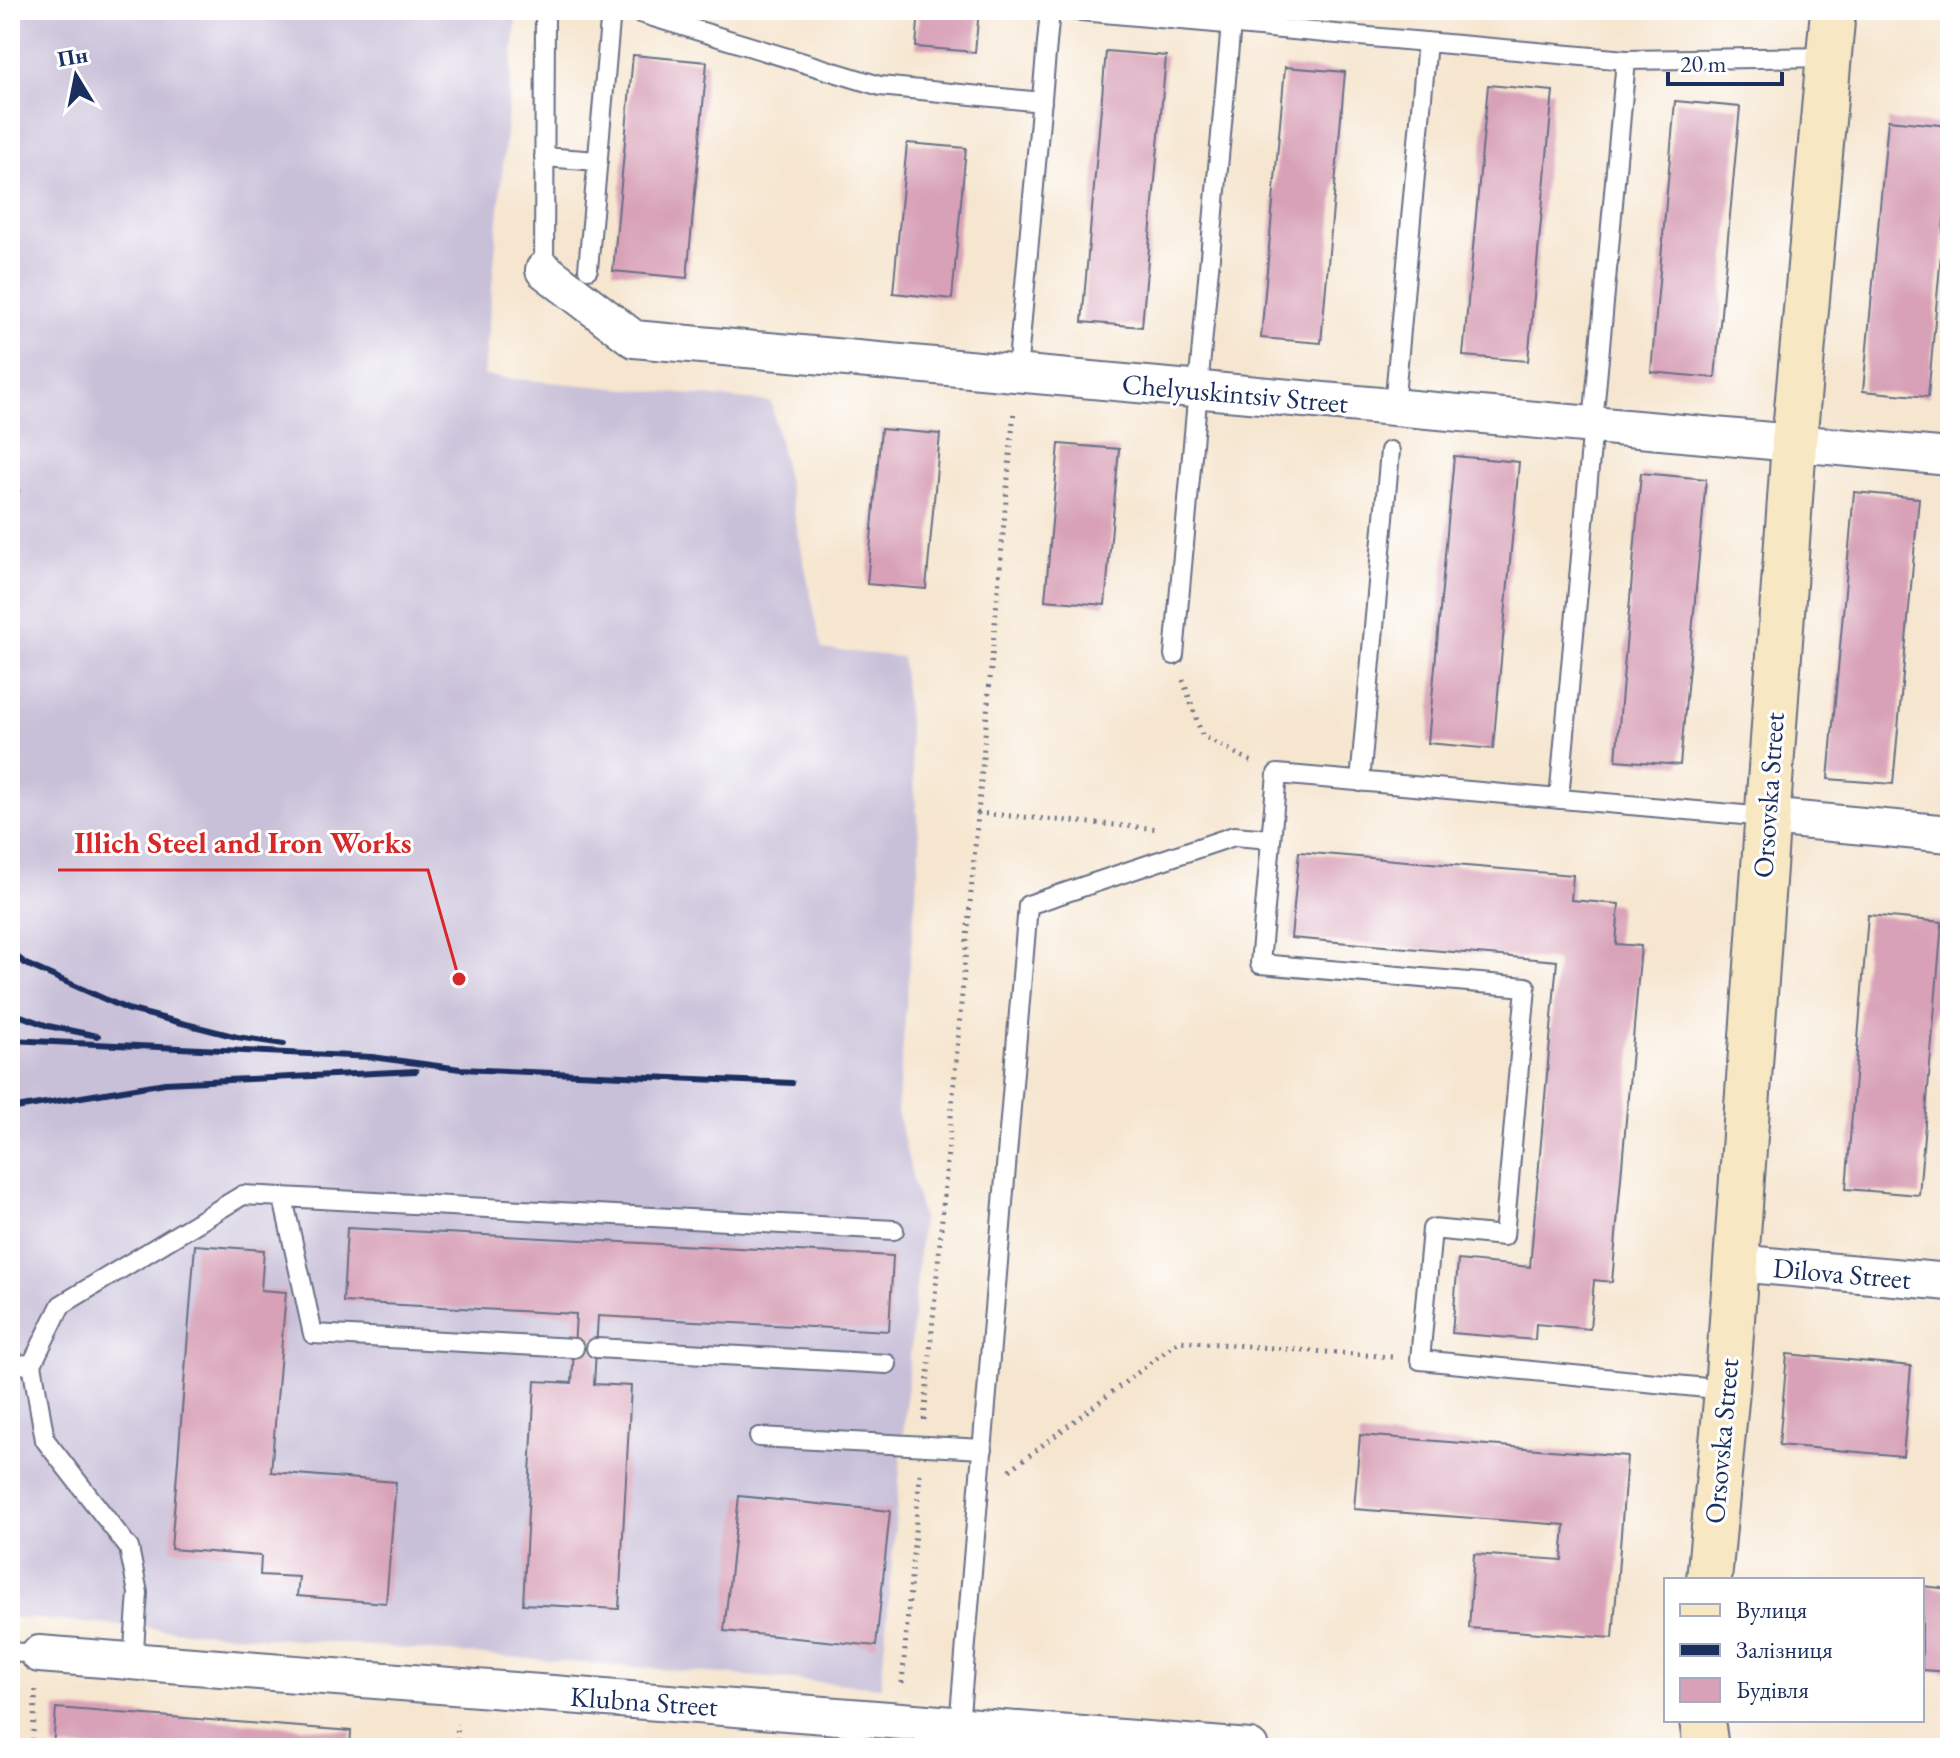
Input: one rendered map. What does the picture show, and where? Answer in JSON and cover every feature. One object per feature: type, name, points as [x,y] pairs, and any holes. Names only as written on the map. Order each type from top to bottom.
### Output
[{"type":"street","name":"Orsovska Street","points":[[1709,1578],[1727,1390],[1794,443],[1833,10]]},
{"type":"street","name":"Chelyuskintsiv Street","points":[[544,270],[634,339],[1950,457]]},
{"type":"street","points":[[1766,817],[1950,834]]},
{"type":"street","name":"Dilova Street","points":[[1735,1263],[1950,1282]]},
{"type":"street","name":"Klubna Street","points":[[24,1653],[1250,1748]]},
{"type":"street","points":[[1702,1722],[1706,1748]]},
{"type":"lane","points":[[544,270],[545,10]]},
{"type":"lane","points":[[588,269],[611,10]]},
{"type":"lane","points":[[630,10],[880,86],[1042,102]]},
{"type":"lane","points":[[1017,373],[1050,10]]},
{"type":"lane","points":[[1070,10],[1626,60],[1829,57]]},
{"type":"lane","points":[[1174,655],[1231,24]]},
{"type":"lane","points":[[1394,407],[1427,42]]},
{"type":"lane","points":[[1559,799],[1626,60]]},
{"type":"lane","points":[[544,157],[598,161]]},
{"type":"lane","points":[[1360,782],[1390,451]]},
{"type":"lane","points":[[1727,1390],[1420,1360],[1432,1229],[1504,1236],[1526,987],[1260,964],[1277,774],[1766,817]]},
{"type":"lane","points":[[959,1726],[1028,905],[1234,836],[1271,839]]},
{"type":"lane","points":[[133,1662],[138,1593],[129,1548],[45,1440],[32,1364],[61,1305],[243,1195],[894,1230]]},
{"type":"lane","points":[[283,1198],[313,1334],[574,1348]]},
{"type":"lane","points":[[596,1348],[887,1364]]},
{"type":"lane","points":[[10,1365],[32,1364]]},
{"type":"lane","points":[[759,1437],[983,1449]]},
{"type":"path","points":[[898,1721],[1017,373]]},
{"type":"path","points":[[1174,655],[1202,735],[1277,774]]},
{"type":"path","points":[[977,813],[1174,830]]},
{"type":"path","points":[[979,1493],[1179,1341],[1420,1360]]},
{"type":"path","points":[[24,1653],[32,1748]]},
{"type":"shaded area","points":[[10,10],[517,10],[484,376],[771,402],[822,649],[902,657],[920,846],[897,1111],[922,1218],[881,1687],[10,1617]]},
{"type":"building","points":[[919,10],[979,10],[975,52],[916,47]]},
{"type":"building","points":[[1106,51],[1166,56],[1142,327],[1082,322]]},
{"type":"building","points":[[633,55],[707,62],[687,278],[613,271]]},
{"type":"building","points":[[1285,67],[1345,72],[1321,343],[1261,338]]},
{"type":"building","points":[[1488,85],[1553,91],[1528,361],[1463,356]]},
{"type":"building","points":[[1675,101],[1740,107],[1715,378],[1651,372]]},
{"type":"building","points":[[1888,120],[1950,126],[1928,397],[1863,391]]},
{"type":"building","points":[[907,143],[966,148],[952,299],[893,293]]},
{"type":"building","points":[[881,429],[940,434],[926,589],[867,584]]},
{"type":"building","points":[[1059,444],[1119,449],[1105,605],[1045,600]]},
{"type":"building","points":[[1454,456],[1519,462],[1493,749],[1428,743]]},
{"type":"building","points":[[1641,473],[1706,479],[1680,765],[1616,760]]},
{"type":"building","points":[[1854,492],[1919,498],[1893,784],[1828,779]]},
{"type":"building","points":[[1299,852],[1573,875],[1571,900],[1619,904],[1616,944],[1641,946],[1612,1282],[1594,1280],[1590,1329],[1536,1324],[1535,1340],[1452,1333],[1458,1260],[1530,1267],[1557,961],[1291,938]]},
{"type":"building","points":[[1868,915],[1942,922],[1919,1195],[1846,1189]]},
{"type":"building","points":[[347,1228],[893,1256],[889,1331],[598,1316],[594,1384],[631,1386],[619,1609],[523,1604],[535,1381],[572,1383],[576,1314],[343,1302]]},
{"type":"building","points":[[195,1245],[264,1250],[261,1290],[286,1292],[271,1472],[396,1482],[386,1603],[297,1596],[299,1577],[260,1575],[261,1556],[171,1549]]},
{"type":"building","points":[[1787,1354],[1911,1366],[1903,1456],[1779,1445]]},
{"type":"building","points":[[1360,1435],[1627,1456],[1613,1638],[1469,1628],[1474,1554],[1562,1560],[1565,1525],[1354,1509]]},
{"type":"building","points":[[739,1496],[890,1511],[876,1646],[724,1631]]},
{"type":"building","points":[[1924,1586],[1950,1589],[1950,1672],[1924,1670]]},
{"type":"building","points":[[56,1708],[351,1731],[350,1748],[53,1748]]},
{"type":"building","points":[[501,1743],[541,1746],[541,1748],[500,1748]]},
{"type":"railway","points":[[10,489],[17,491]]},
{"type":"railway","points":[[10,951],[26,964],[127,1009],[237,1037],[284,1044]]},
{"type":"railway","points":[[10,1012],[48,1026],[98,1036]]},
{"type":"railway","points":[[10,1040],[372,1057],[460,1069],[792,1083]]},
{"type":"railway","points":[[10,1109],[165,1083],[416,1071]]},
{"type":"place","name":"Illich Steel and Iron Works","points":[[459,979]]}]
